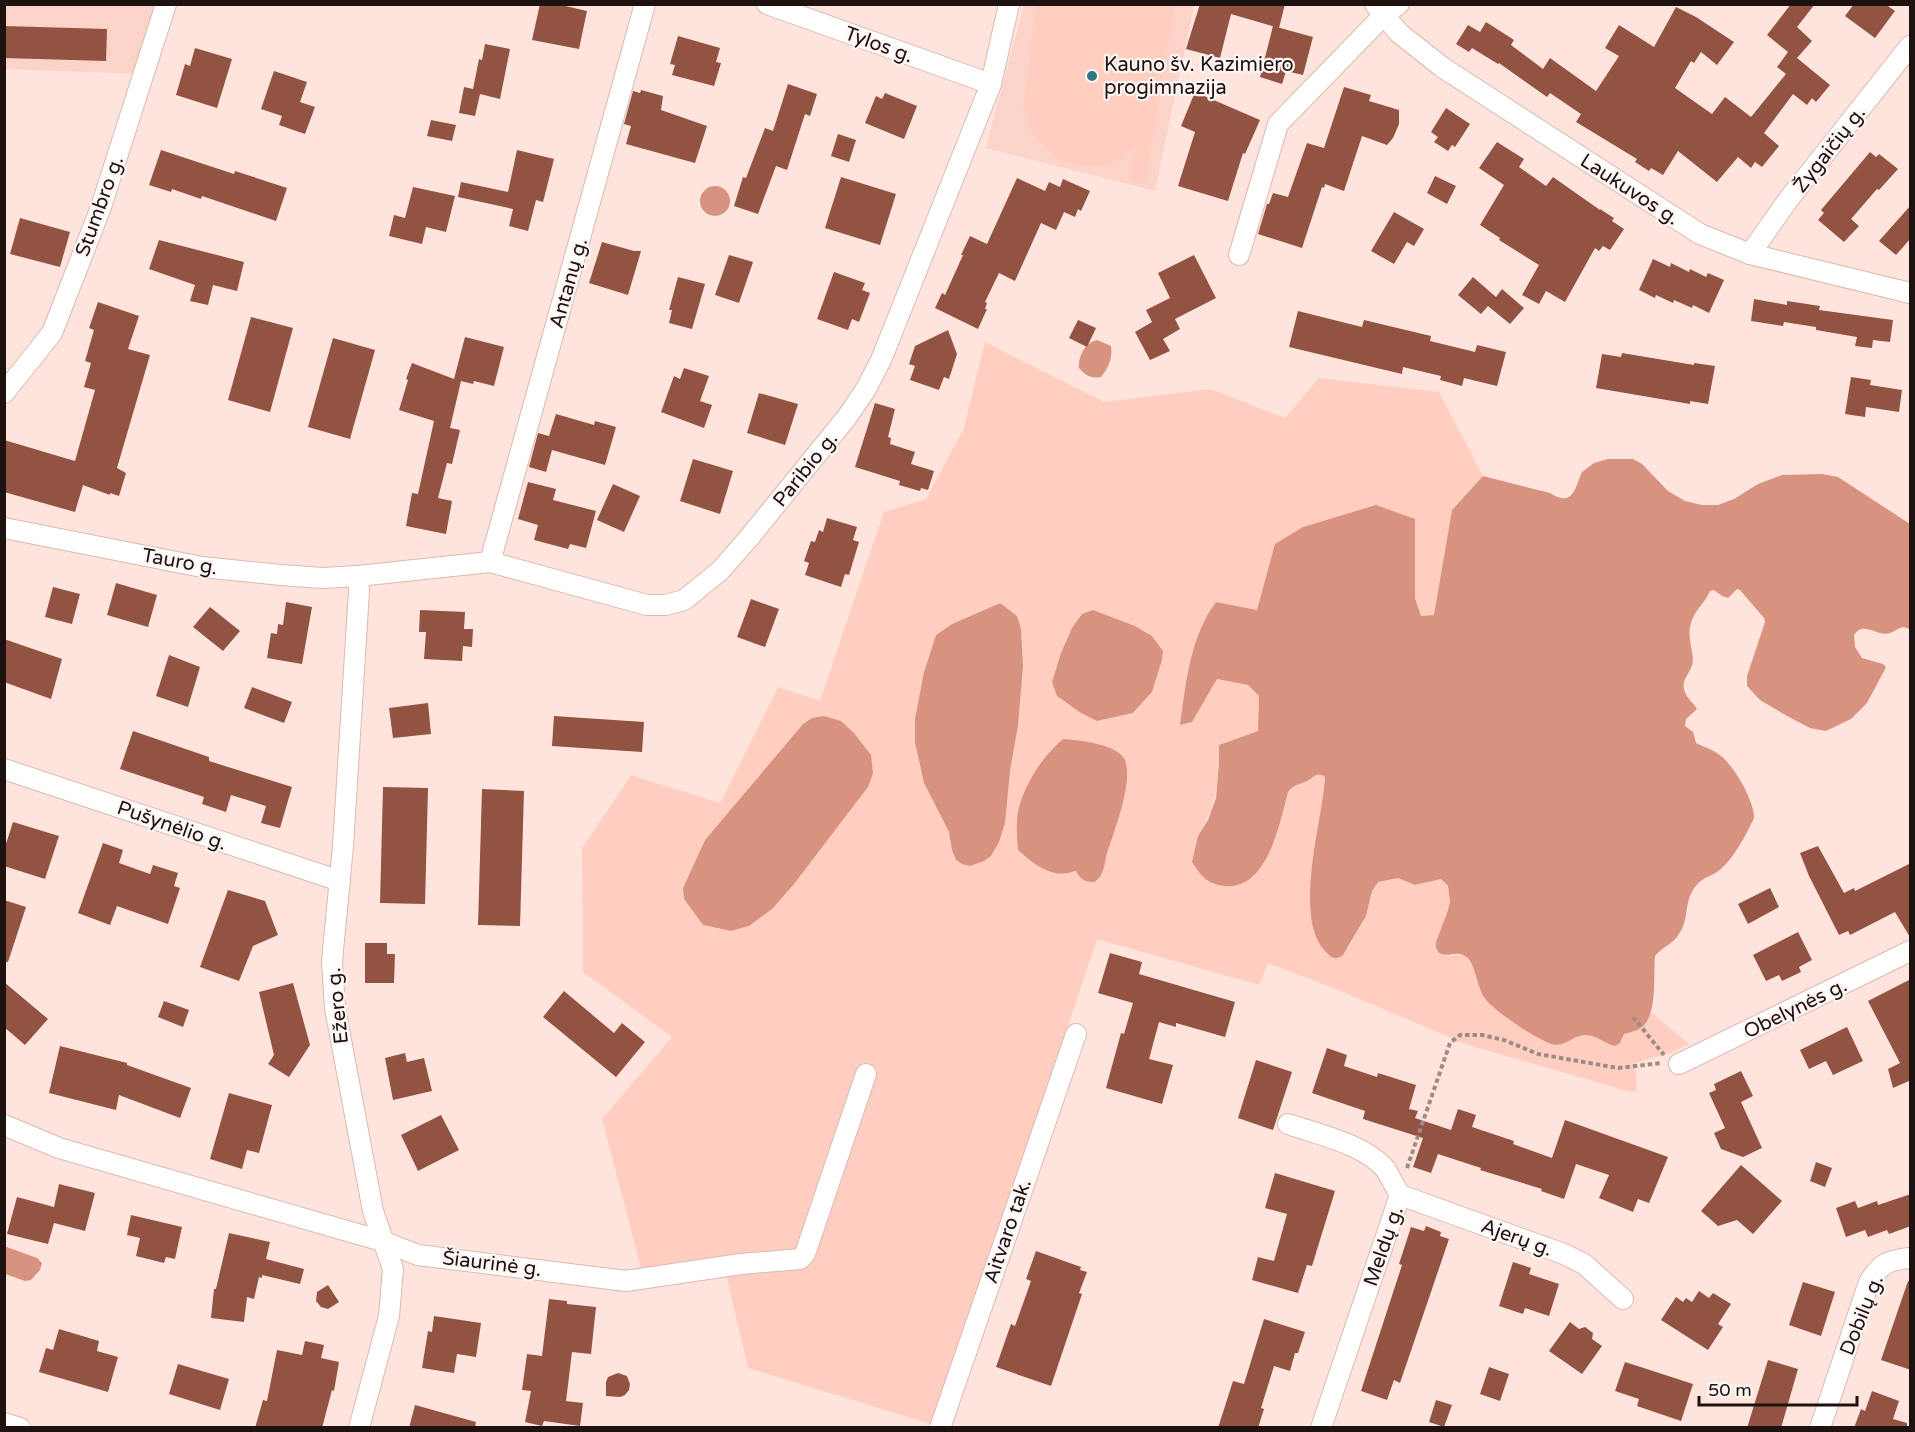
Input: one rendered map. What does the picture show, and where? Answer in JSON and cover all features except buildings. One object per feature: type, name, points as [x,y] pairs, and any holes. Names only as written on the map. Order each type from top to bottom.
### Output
[{"type":"street","name":"Stumbro g.","points":[[4,393],[52,333],[101,207],[166,4]]},
{"type":"street","name":"Antanų g.","points":[[490,562],[645,4]]},
{"type":"street","name":"Tylos g.","points":[[767,4],[992,84]]},
{"type":"street","name":"Paribio g.","points":[[358,576],[490,562],[647,605],[666,605],[684,600],[720,571],[847,417],[866,389],[881,360],[992,84],[1008,4]]},
{"type":"street","name":"Laukuvos g.","points":[[1239,255],[1278,124],[1386,8],[1405,38],[1446,70],[1700,234],[1750,254],[1911,293]]},
{"type":"street","name":"Žygaičių g.","points":[[1750,254],[1795,192],[1907,56]]},
{"type":"street","name":"Tauro g.","points":[[4,528],[202,567],[322,578],[358,576]]},
{"type":"street","name":"Ežero g.","points":[[358,576],[360,591],[340,881],[332,961],[335,1008],[373,1211],[393,1269],[389,1316],[359,1428]]},
{"type":"street","name":"Pušynėlio g.","points":[[4,769],[340,881]]},
{"type":"street","name":"Obelynės g.","points":[[1675,1064],[1911,951]]},
{"type":"street","name":"Aitvaro tak.","points":[[940,1428],[1077,1034]]},
{"type":"street","name":"Šiaurinė g.","points":[[4,1125],[59,1148],[382,1241],[418,1254],[626,1281],[644,1280],[741,1264],[800,1259],[805,1254],[867,1074]]},
{"type":"street","name":"Meldų g.","points":[[1288,1124],[1360,1150],[1374,1158],[1385,1170],[1400,1195],[1321,1428]]},
{"type":"street","name":"Ajerų g.","points":[[1400,1195],[1564,1254],[1584,1264],[1623,1299]]},
{"type":"street","name":"Dobilų g.","points":[[1820,1428],[1869,1282],[1878,1267],[1911,1257]]},
{"type":"street","points":[[4,1423],[20,1428]]},
{"type":"path","points":[[1633,1017],[1675,1064]]},
{"type":"path","points":[[1400,1195],[1403,1179],[1450,1043],[1460,1035],[1493,1037],[1538,1054],[1618,1068],[1657,1063],[1675,1064]]},
{"type":"shaded area","points":[[5,5],[166,5],[145,74],[5,69]]},
{"type":"shaded area","name":"Kauno šv. Kazimiero progimnazija","points":[[1024,5],[1194,5],[1155,191],[986,148]]},
{"type":"shaded area","name":"Kauno šv. Kazimiero progimnazija","points":[[1036,5],[1175,5],[1145,185],[1129,182],[1136,146],[1116,161],[1101,166],[1081,166],[1057,159],[1034,136],[1023,110]]},
{"type":"shaded area","points":[[715,186],[726,190],[730,201],[726,212],[715,216],[704,212],[700,201],[704,190]]},
{"type":"shaded area","points":[[1097,340],[1111,346],[1109,363],[1101,377],[1088,376],[1079,368],[1081,355],[1086,347]]},
{"type":"shaded area","points":[[985,342],[1104,402],[1211,389],[1285,418],[1319,378],[1439,392],[1483,476],[1452,510],[1435,615],[1421,616],[1415,598],[1415,519],[1336,517],[1303,527],[1257,610],[1216,602],[1181,725],[1192,722],[1217,679],[1248,685],[1259,696],[1258,731],[1219,745],[1216,792],[1209,814],[1198,836],[1277,835],[1288,792],[1294,786],[1315,775],[1322,775],[1325,777],[1310,911],[1322,947],[1334,958],[1348,948],[1366,916],[1372,891],[1377,882],[1398,878],[1415,885],[1441,879],[1448,886],[1450,902],[1436,948],[1443,955],[1466,956],[1489,1002],[1518,1025],[1550,1044],[1589,1035],[1611,1045],[1649,1019],[1651,1012],[1689,1044],[1673,1052],[1635,1063],[1637,1091],[1630,1092],[1455,1041],[1333,988],[1268,963],[1259,985],[1097,939],[934,1425],[748,1368],[723,1261],[644,1279],[602,1119],[672,1037],[583,972],[582,848],[631,775],[720,803],[778,687],[820,701],[884,512],[926,499],[964,428]],"holes":[[[1000,603],[1021,629],[1023,666],[1018,726],[1010,771],[950,840],[949,832],[924,783],[915,743],[924,672],[936,635],[969,616]],[[1152,636],[1163,652],[1152,692],[1134,713],[1097,721]],[[803,724],[772,909],[740,929],[725,930],[703,925],[684,899],[683,888],[705,840]],[[1053,748],[1127,775],[1104,867],[1071,871],[1033,774]]]},
{"type":"shaded area","points":[[1608,459],[1633,459],[1642,464],[1668,491],[1685,501],[1702,505],[1718,505],[1734,499],[1758,484],[1782,475],[1822,474],[1838,477],[1910,524],[1910,629],[1903,627],[1885,634],[1866,629],[1858,631],[1854,635],[1855,647],[1862,658],[1886,667],[1867,703],[1851,719],[1826,731],[1810,728],[1760,700],[1747,686],[1747,676],[1765,622],[1764,618],[1740,590],[1737,589],[1728,598],[1714,590],[1710,591],[1692,619],[1690,628],[1693,659],[1684,689],[1697,709],[1686,719],[1685,726],[1693,732],[1696,743],[1718,754],[1732,768],[1751,803],[1754,818],[1740,845],[1726,864],[1695,887],[1691,893],[1679,934],[1655,956],[1653,1004],[1647,1021],[1642,1027],[1624,1034],[1620,1043],[1615,1046],[1594,1036],[1586,1035],[1556,1045],[1525,1030],[1489,1003],[1482,993],[1471,963],[1465,956],[1439,953],[1436,942],[1450,902],[1448,886],[1441,879],[1415,885],[1398,878],[1378,882],[1372,891],[1366,916],[1343,955],[1335,958],[1327,953],[1316,938],[1311,918],[1310,894],[1325,777],[1322,775],[1316,775],[1288,792],[1270,852],[1252,877],[1240,884],[1225,886],[1214,884],[1206,879],[1192,862],[1198,836],[1208,820],[1216,798],[1219,745],[1258,731],[1259,696],[1248,685],[1217,679],[1192,722],[1180,725],[1190,661],[1207,616],[1216,602],[1257,610],[1275,544],[1303,527],[1376,505],[1415,519],[1415,598],[1421,616],[1434,615],[1452,510],[1483,476],[1564,498],[1575,490],[1582,472],[1594,463]]},
{"type":"shaded area","points":[[1000,603],[1017,616],[1021,629],[1023,666],[1018,726],[1010,771],[1005,823],[999,842],[991,856],[970,866],[956,860],[949,832],[924,783],[915,743],[915,719],[924,672],[936,635],[952,624]]},
{"type":"shaded area","points":[[1093,610],[1135,626],[1152,636],[1163,651],[1152,692],[1133,713],[1097,721],[1057,696],[1052,682],[1072,628],[1082,614]]},
{"type":"shaded area","points":[[824,716],[841,721],[854,733],[871,755],[873,773],[868,787],[794,884],[772,909],[749,926],[731,931],[703,925],[684,899],[683,888],[705,840],[803,724],[812,718]]},
{"type":"shaded area","points":[[1063,739],[1078,740],[1113,749],[1124,758],[1127,767],[1122,805],[1101,876],[1095,882],[1084,880],[1076,871],[1053,873],[1034,863],[1018,850],[1017,817],[1029,781],[1048,754]]},
{"type":"shaded area","points":[[4,1246],[37,1258],[42,1263],[40,1270],[31,1280],[25,1281],[5,1274]]},
{"type":"place","name":"Kauno šv. Kazimiero progimnazija","points":[[1092,76]]}]
